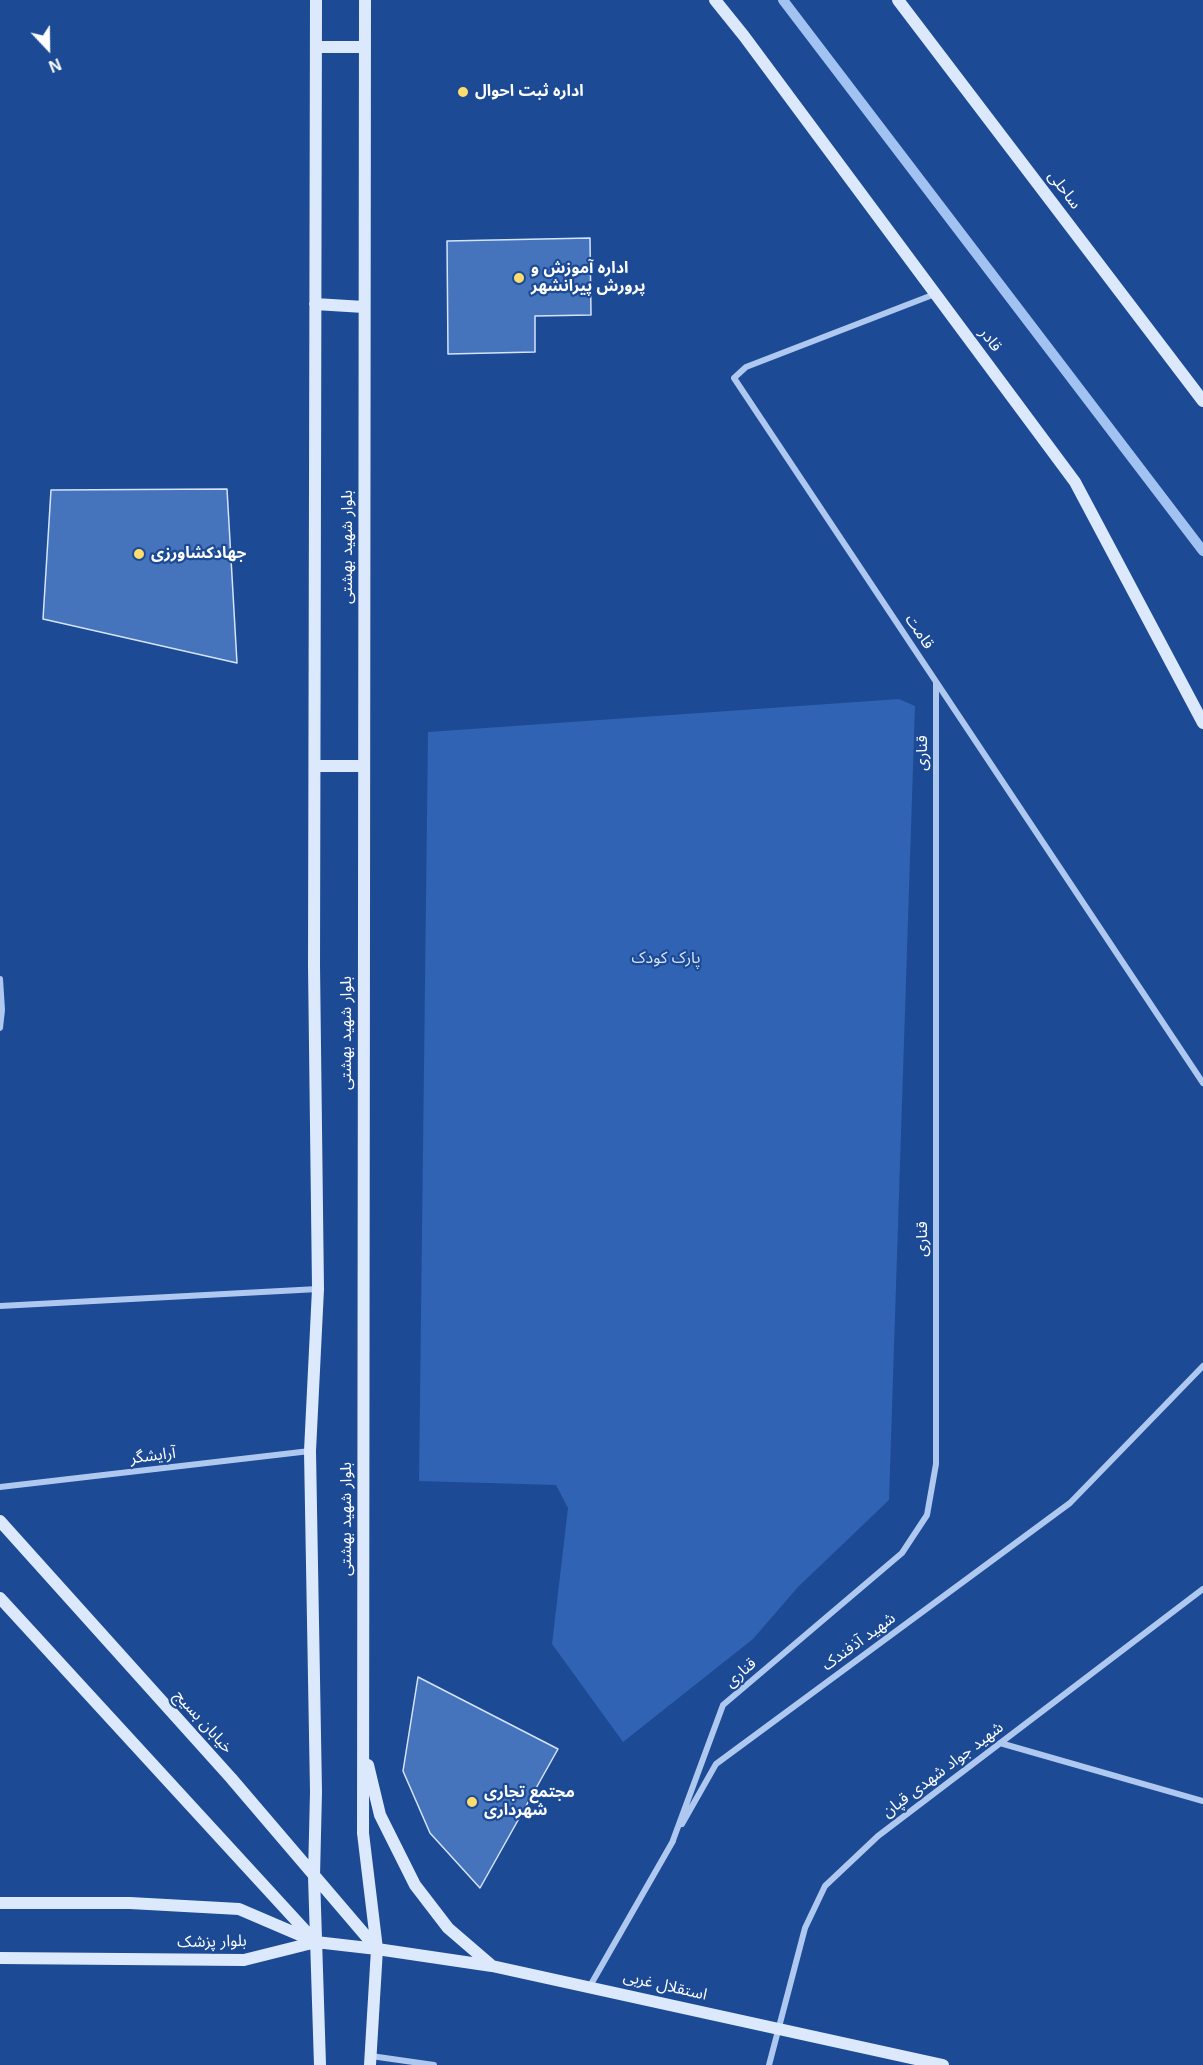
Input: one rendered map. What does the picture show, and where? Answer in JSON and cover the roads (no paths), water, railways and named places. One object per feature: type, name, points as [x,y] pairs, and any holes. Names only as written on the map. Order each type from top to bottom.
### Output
[{"type":"main road","name":"بلوار شهید بهشتی","points":[[316,0],[315,766],[318,1289],[310,1451],[316,1792],[314,1876],[320,2065]]},
{"type":"main road","name":"بلوار شهید بهشتی","points":[[365,0],[363,1833],[377,1949],[370,2061]]},
{"type":"main road","name":"قادر","points":[[715,0],[1075,482],[1203,723]]},
{"type":"main road","name":"ساحلی","points":[[898,0],[1203,400]]},
{"type":"main road","points":[[316,47],[365,47]]},
{"type":"main road","points":[[315,304],[364,307]]},
{"type":"main road","points":[[315,766],[364,766]]},
{"type":"main road","name":"خیابان بسیج","points":[[0,1521],[231,1778],[377,1949]]},
{"type":"main road","points":[[0,1598],[316,1942]]},
{"type":"main road","points":[[363,1744],[381,1815],[415,1885],[448,1928],[492,1966]]},
{"type":"main road","name":"بلوار پزشک","points":[[0,1903],[130,1903],[240,1909],[316,1942]]},
{"type":"main road","name":"بلوار پزشک","points":[[0,1958],[244,1960],[316,1942]]},
{"type":"main road","name":"استقلال غربی","points":[[316,1942],[492,1966],[943,2065]]},
{"type":"street","name":"قامت","points":[[935,294],[746,367],[734,378],[1203,1083]]},
{"type":"street","name":"قناری","points":[[672,1843],[723,1706],[902,1553],[927,1515],[936,1464],[936,682]]},
{"type":"street","points":[[0,979],[2,1010],[0,1028]]},
{"type":"street","points":[[0,1306],[318,1289]]},
{"type":"street","name":"شهید آذفندک","points":[[590,1986],[716,1764],[1070,1503],[1203,1366]]},
{"type":"street","name":"آرایشگر","points":[[0,1487],[310,1451]]},
{"type":"street","name":"شهید جواد شهدی قپان","points":[[769,2065],[805,1928],[825,1886],[878,1836],[1203,1589]]},
{"type":"street","points":[[1000,1743],[1203,1801]]},
{"type":"street","points":[[370,2061],[434,2065]]},
{"type":"waterway","points":[[783,0],[1203,551]]},
{"type":"place","name":"اداره ثبت احوال","points":[[463,92]]},
{"type":"place","name":"اداره آموزش و پرورش پیرانشهر","points":[[519,278]]},
{"type":"place","name":"جهادکشاورزی","points":[[139,554]]},
{"type":"place","name":"مجتمع تجاری شهرداری","points":[[472,1802]]},
{"type":"park label","name":"پارک کودک","points":[[666,959]]}]
